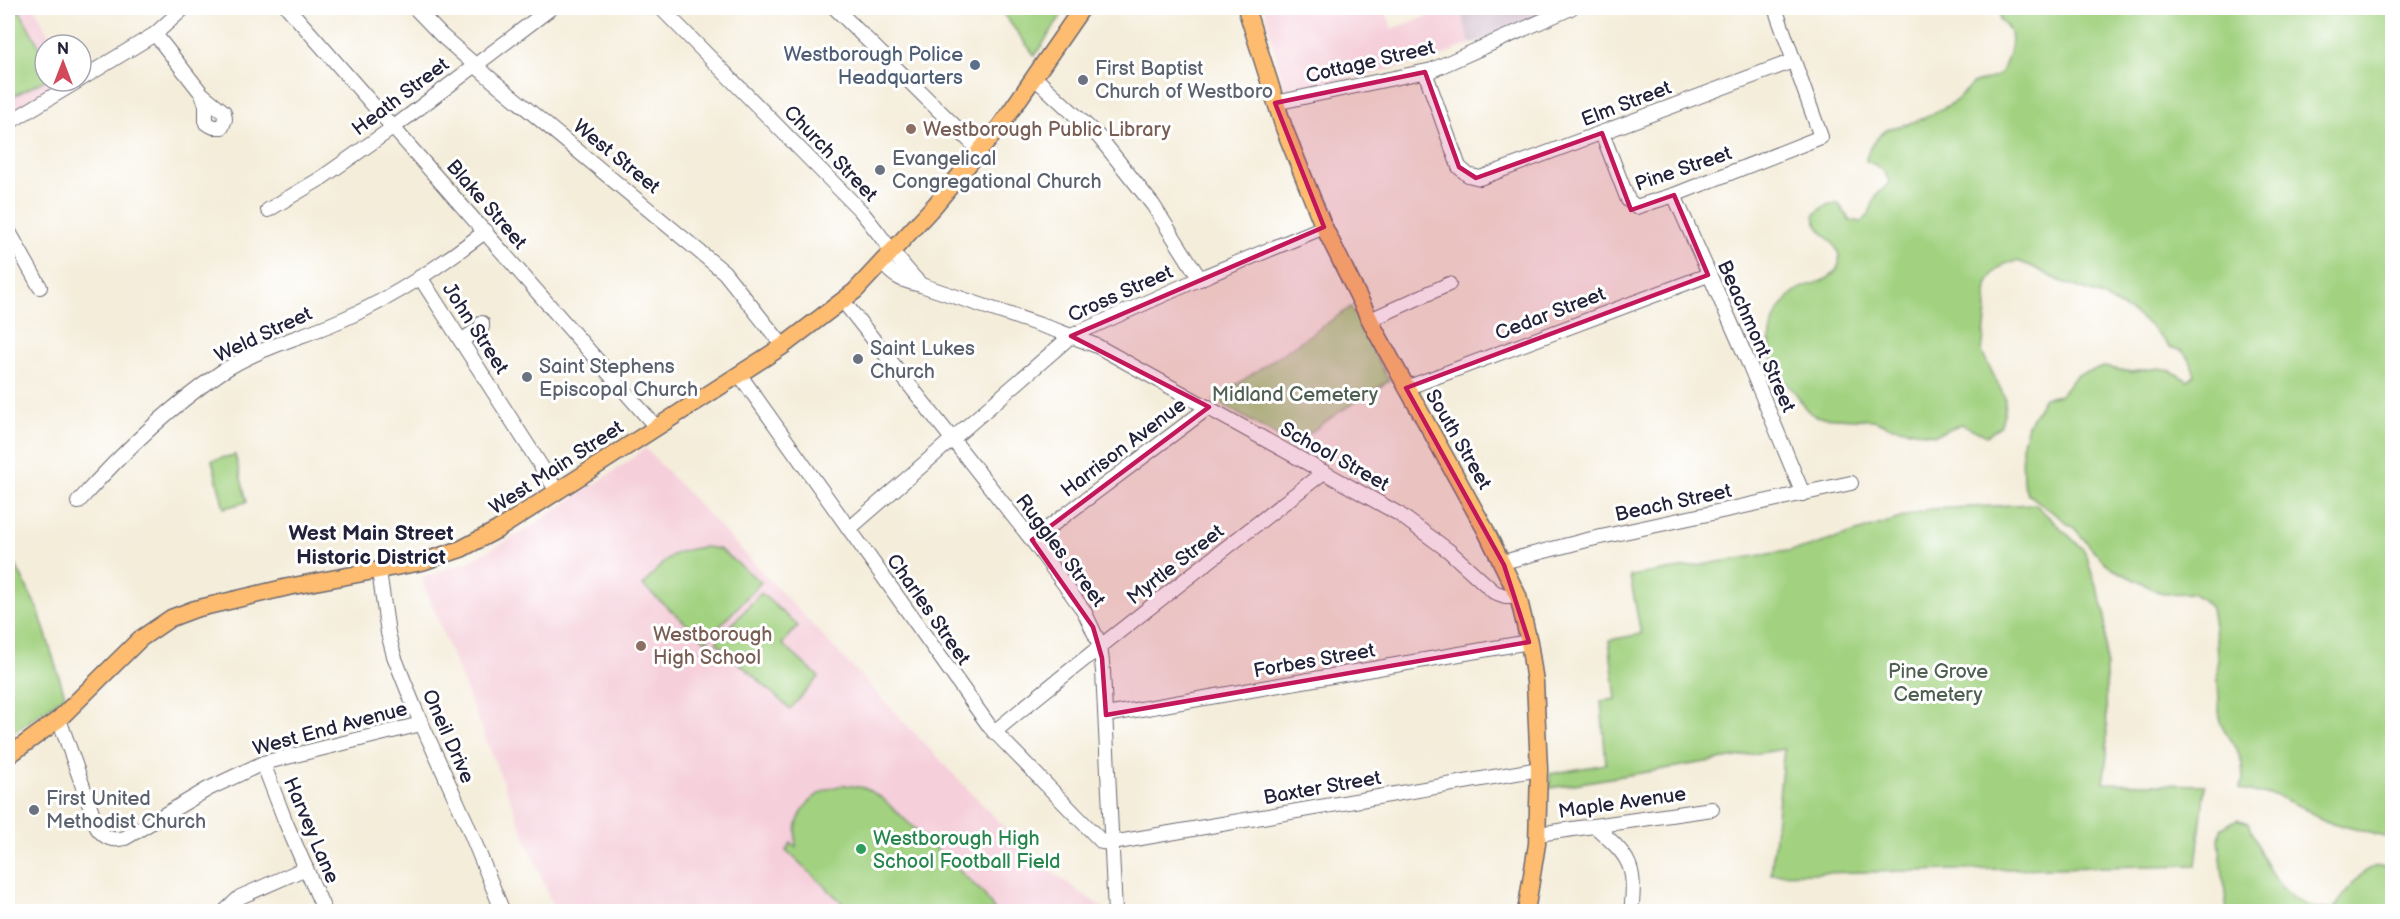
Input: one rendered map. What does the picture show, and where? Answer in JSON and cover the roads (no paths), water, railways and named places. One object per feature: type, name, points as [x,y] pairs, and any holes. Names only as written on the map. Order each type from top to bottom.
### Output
[{"type":"main road","name":"West Main Street","points":[[8,756],[59,719],[140,639],[171,618],[189,611],[288,587],[422,562],[461,549],[497,530],[783,346],[843,301],[888,257],[935,205],[1001,125],[1082,8]]},
{"type":"main road","name":"South Street","points":[[1246,8],[1275,102],[1305,185],[1324,227],[1370,320],[1503,562],[1518,596],[1529,642],[1535,682],[1539,769],[1538,834],[1526,912]]},
{"type":"street","points":[[93,72],[155,34],[184,8]]},
{"type":"street","name":"Blake Street","points":[[288,8],[656,427]]},
{"type":"street","name":"West Street","points":[[415,8],[474,65],[724,272],[783,346]]},
{"type":"street","name":"Heath Street","points":[[268,210],[320,179],[394,128],[551,8]]},
{"type":"street","points":[[835,8],[980,151]]},
{"type":"street","name":"Cottage Street","points":[[1275,102],[1425,72],[1571,8]]},
{"type":"street","points":[[1775,8],[1793,61]]},
{"type":"street","name":"Church Street","points":[[668,10],[852,203],[888,257]]},
{"type":"street","points":[[155,34],[202,94]]},
{"type":"street","name":"Elm Street","points":[[1425,72],[1459,167],[1472,177],[1489,177],[1793,61]]},
{"type":"street","name":"Pine Street","points":[[1602,133],[1632,206],[1640,207],[1674,195],[1821,137],[1793,61]]},
{"type":"street","points":[[1035,78],[1099,137],[1153,206],[1200,279]]},
{"type":"street","points":[[8,123],[58,93]]},
{"type":"street","name":"Beachmont Street","points":[[1674,195],[1750,366],[1803,494]]},
{"type":"street","name":"Cross Street","points":[[849,529],[1071,336],[1324,227]]},
{"type":"street","points":[[8,230],[40,287]]},
{"type":"street","name":"Weld Street","points":[[78,501],[135,443],[185,399],[221,372],[285,340],[346,318],[420,277],[486,231]]},
{"type":"street","name":"School Street","points":[[888,257],[901,264],[921,285],[1097,346],[1417,526],[1449,551],[1494,592],[1505,596],[1518,596]]},
{"type":"street","name":"Cedar Street","points":[[1406,388],[1708,275]]},
{"type":"street","name":"John Street","points":[[420,277],[556,491]]},
{"type":"street","points":[[1370,320],[1449,284]]},
{"type":"street","name":"Ruggles Street","points":[[843,301],[1032,540],[1084,611],[1100,645],[1106,715],[1115,912]]},
{"type":"street","points":[[461,341],[482,327],[482,323]]},
{"type":"street","name":"Charles Street","points":[[739,374],[994,732],[1102,842],[1112,843]]},
{"type":"street","name":"Harrison Avenue","points":[[1032,540],[1209,407]]},
{"type":"street","name":"Myrtle Street","points":[[994,732],[1100,645],[1175,590],[1324,472]]},
{"type":"street","name":"Beach Street","points":[[1503,562],[1587,540],[1851,483]]},
{"type":"street","name":"Oneil Drive","points":[[379,571],[391,645],[421,724],[503,912]]},
{"type":"street","name":"Forbes Street","points":[[1106,715],[1529,642]]},
{"type":"street","name":"West End Avenue","points":[[59,719],[98,829],[112,840],[125,838],[208,789],[262,763],[421,724]]},
{"type":"street","name":"Harvey Lane","points":[[262,763],[325,912]]},
{"type":"street","name":"Baxter Street","points":[[1112,843],[1539,769]]},
{"type":"street","name":"Maple Avenue","points":[[1538,834],[1712,809]]},
{"type":"street","points":[[1595,826],[1623,852],[1631,866],[1633,880],[1631,912]]},
{"type":"street","points":[[224,912],[240,897],[306,868]]},
{"type":"place","name":"Westborough Police Headquarters","points":[[975,65]]},
{"type":"place","name":"First Baptist Church of Westboro","points":[[1083,80]]},
{"type":"place","name":"Westborough Public Library","points":[[911,129]]},
{"type":"place","name":"Evangelical Congregational Church","points":[[880,170]]},
{"type":"place","name":"Saint Lukes Church","points":[[858,359]]},
{"type":"place","name":"Saint Stephens Episcopal Church","points":[[527,377]]},
{"type":"place","name":"Westborough High School","points":[[641,646]]},
{"type":"place","name":"First United Methodist Church","points":[[34,810]]},
{"type":"place","name":"Westborough High School Football Field","points":[[861,849]]},
{"type":"district","name":"West Main Street Historic District","points":[[371,545]]},
{"type":"park label","name":"Midland Cemetery","points":[[1295,394]]},
{"type":"park label","name":"Pine Grove Cemetery","points":[[1938,682]]}]
